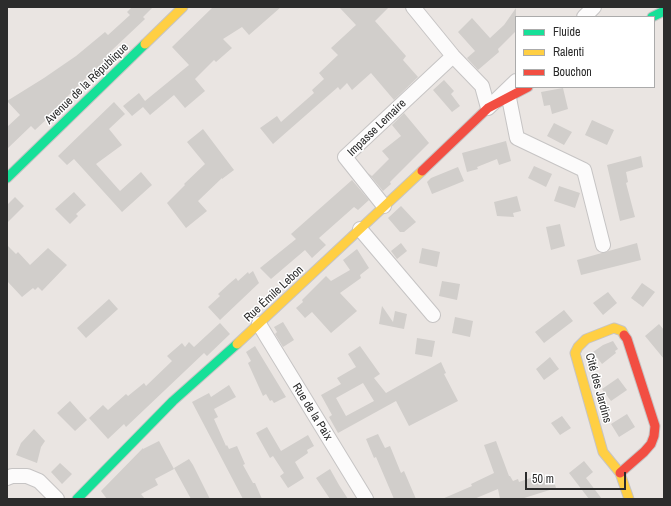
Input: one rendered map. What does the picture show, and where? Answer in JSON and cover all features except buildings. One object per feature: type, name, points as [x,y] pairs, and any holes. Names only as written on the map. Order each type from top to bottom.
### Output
[{"type":"street","name":"Avenue de la République","points":[[7,178],[183,7]]},
{"type":"street","points":[[413,7],[453,56],[482,86],[488,108],[515,82]]},
{"type":"street","points":[[585,16],[594,7]]},
{"type":"street","points":[[654,16],[664,10]]},
{"type":"street","name":"Impasse Lemaire","points":[[384,206],[345,157],[453,56]]},
{"type":"street","name":"Rue Émile Lebon","points":[[84,497],[173,401],[259,324],[488,108],[526,88]]},
{"type":"street","points":[[509,98],[517,138],[584,170],[603,244]]},
{"type":"street","points":[[360,229],[433,315]]},
{"type":"street","name":"Rue de la Paix","points":[[259,324],[366,499]]},
{"type":"street","name":"Cité des Jardins","points":[[620,473],[644,452],[652,440],[655,426],[627,339],[622,332],[614,328],[586,339],[578,347],[575,353],[603,452],[620,473],[629,499]]},
{"type":"street","points":[[7,478],[12,476],[27,476],[39,481],[57,499]]},
{"type":"traffic: fast","points":[[654,16],[664,11]]},
{"type":"traffic: fast","points":[[7,178],[145,44]]},
{"type":"traffic: fast","points":[[77,499],[173,401],[237,344]]},
{"type":"traffic: slow","points":[[145,44],[183,7]]},
{"type":"traffic: slow","points":[[237,344],[422,171]]},
{"type":"traffic: slow","points":[[624,335],[622,331],[614,328],[586,339],[578,347],[575,353],[603,452],[620,473],[629,499]]},
{"type":"traffic: jam","points":[[422,171],[488,108],[526,88]]},
{"type":"traffic: jam","points":[[620,473],[651,444],[655,426],[627,339],[624,335]]}]
